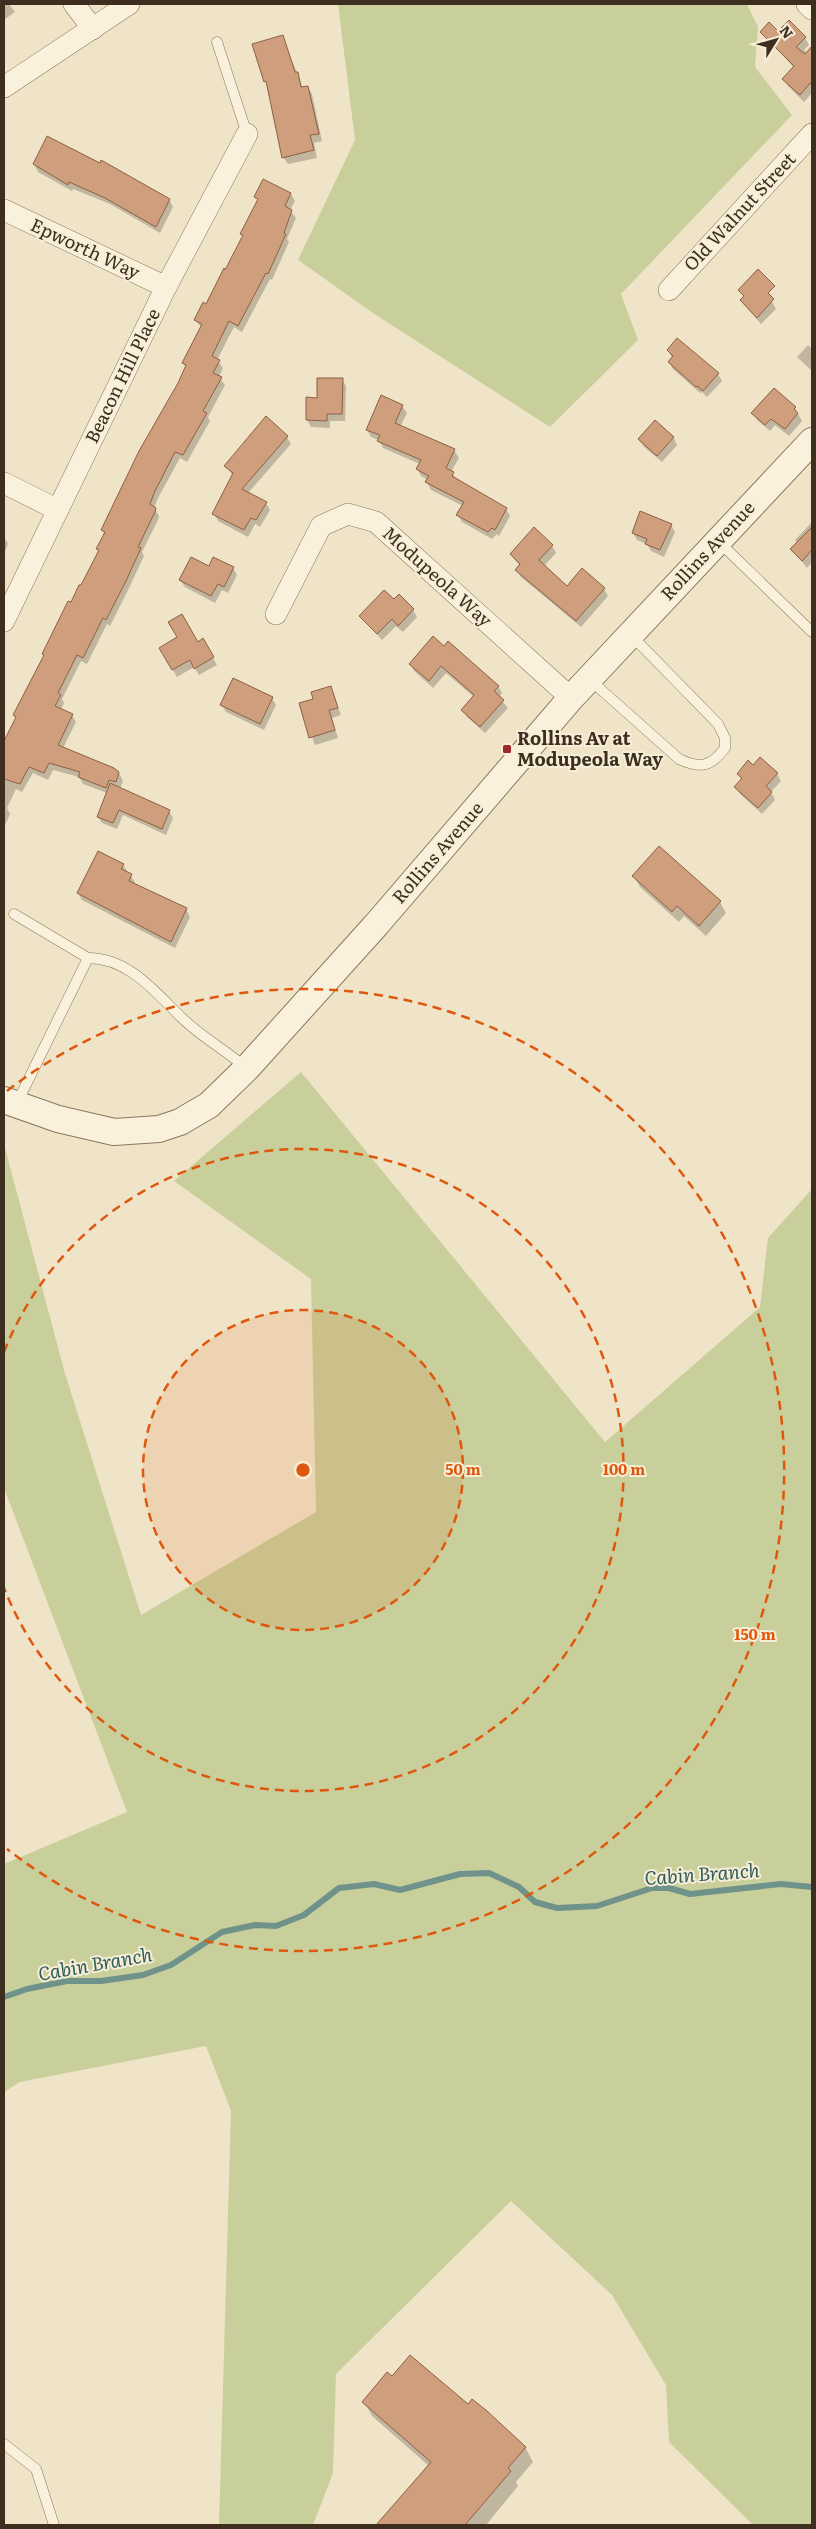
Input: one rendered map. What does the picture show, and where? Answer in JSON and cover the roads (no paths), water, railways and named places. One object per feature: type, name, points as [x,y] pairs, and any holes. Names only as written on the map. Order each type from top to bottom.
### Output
[{"type":"street","points":[[74,4],[93,29]]},
{"type":"street","points":[[4,87],[129,4]]},
{"type":"street","points":[[807,4],[812,9]]},
{"type":"street","name":"Beacon Hill Place","points":[[4,621],[166,287],[247,134]]},
{"type":"street","name":"Old Walnut Street","points":[[668,290],[812,134]]},
{"type":"street","name":"Epworth Way","points":[[4,210],[166,287]]},
{"type":"street","name":"Rollins Avenue","points":[[10,1102],[91,1128],[114,1132],[160,1129],[195,1115],[222,1094],[401,898],[580,688],[812,441]]},
{"type":"street","points":[[4,483],[58,510]]},
{"type":"street","name":"Modupeola Way","points":[[276,614],[321,526],[348,514],[376,522],[580,688]]},
{"type":"lane","points":[[217,42],[247,134]]},
{"type":"lane","points":[[718,541],[812,632]]},
{"type":"lane","points":[[580,688],[679,759],[694,766],[700,766],[719,757],[726,748],[718,724],[630,634]]},
{"type":"lane","points":[[14,914],[88,958],[100,958],[125,966],[168,1002],[182,1019],[247,1068]]},
{"type":"lane","points":[[10,1102],[88,958]]},
{"type":"lane","points":[[4,2444],[36,2470],[54,2525]]},
{"type":"waterway","name":"Cabin Branch","points":[[4,1997],[27,1989],[67,1981],[101,1981],[143,1975],[171,1965],[222,1932],[255,1925],[276,1926],[304,1915],[339,1888],[374,1884],[400,1890],[460,1874],[489,1873],[519,1887],[535,1902],[557,1908],[597,1906],[652,1888],[669,1888],[690,1894],[781,1884],[812,1887]]},
{"type":"place","name":"Rollins Av at Modupeola Way","points":[[507,749]]}]
